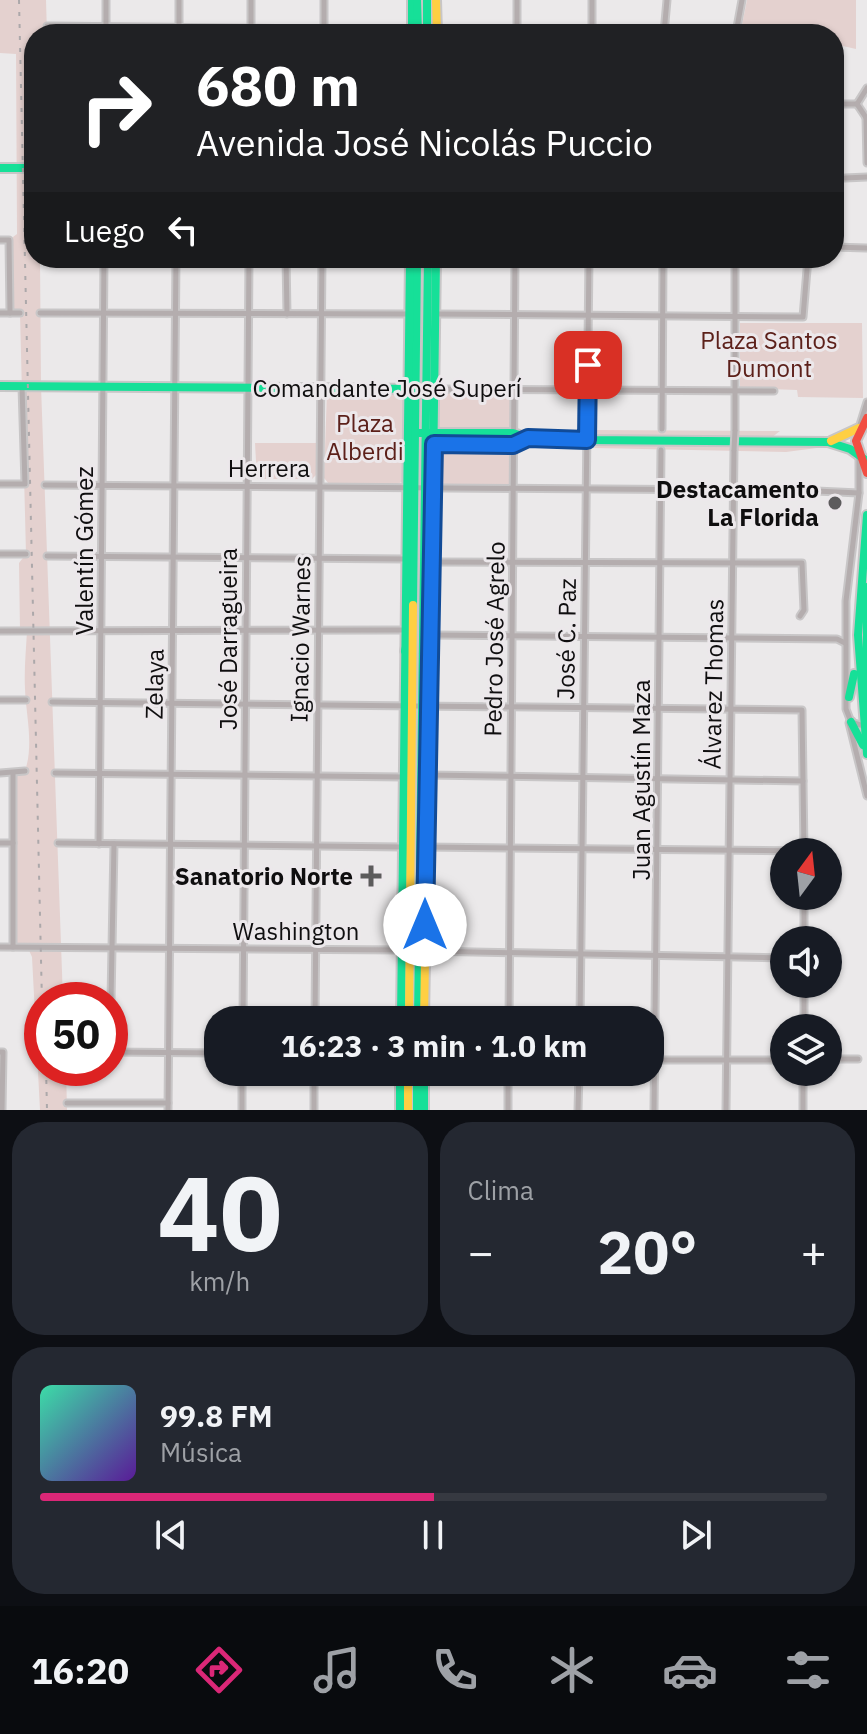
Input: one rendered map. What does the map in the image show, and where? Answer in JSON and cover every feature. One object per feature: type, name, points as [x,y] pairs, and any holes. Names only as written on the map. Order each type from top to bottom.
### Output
[{"type":"main road","points":[[414,24],[415,0]]},
{"type":"main road","points":[[430,1],[434,24]]},
{"type":"main road","points":[[428,24],[430,1]]},
{"type":"main road","points":[[0,168],[24,168]]},
{"type":"main road","points":[[410,268],[409,328],[416,389]]},
{"type":"main road","points":[[417,268],[412,705],[403,871],[422,1006]]},
{"type":"main road","points":[[416,389],[429,268]]},
{"type":"main road","points":[[410,1006],[425,847],[433,631],[436,314],[431,268]]},
{"type":"main road","points":[[409,328],[416,302]]},
{"type":"main road","name":"Comandante José Superí","points":[[0,386],[435,389]]},
{"type":"main road","points":[[828,442],[861,426],[862,456],[867,473]]},
{"type":"main road","points":[[415,433],[513,433],[528,438],[587,440],[828,442],[862,456]]},
{"type":"main road","points":[[434,444],[513,445],[528,438]]},
{"type":"main road","points":[[404,1006],[414,950],[419,780],[405,651],[406,559],[415,487]]},
{"type":"main road","points":[[415,487],[420,661],[404,777],[417,1006]]},
{"type":"main road","points":[[867,515],[856,602],[867,753]]},
{"type":"main road","points":[[848,700],[863,666],[867,587]]},
{"type":"main road","points":[[405,651],[413,618]]},
{"type":"main road","points":[[420,661],[433,631]]},
{"type":"main road","points":[[864,690],[867,698]]},
{"type":"main road","points":[[849,718],[867,753]]},
{"type":"main road","points":[[419,780],[429,738]]},
{"type":"main road","points":[[400,1086],[400,1110]]},
{"type":"main road","points":[[408,1086],[408,1110]]},
{"type":"main road","points":[[417,1086],[417,1110]]},
{"type":"main road","points":[[424,1086],[424,1110]]},
{"type":"street","points":[[106,0],[106,24]]},
{"type":"street","points":[[179,0],[179,24]]},
{"type":"street","points":[[251,0],[251,24]]},
{"type":"street","points":[[324,0],[324,24]]},
{"type":"street","points":[[517,0],[517,24]]},
{"type":"street","points":[[592,0],[592,24]]},
{"type":"street","points":[[665,24],[667,0]]},
{"type":"street","points":[[738,24],[742,0]]},
{"type":"street","points":[[857,104],[867,88]]},
{"type":"street","points":[[844,104],[857,104]]},
{"type":"street","points":[[857,104],[867,119],[867,163]]},
{"type":"street","points":[[845,178],[867,177]]},
{"type":"street","points":[[0,240],[9,240],[10,313]]},
{"type":"street","points":[[844,247],[867,248]]},
{"type":"street","name":"Valentín Gómez","points":[[99,844],[104,268]]},
{"type":"street","name":"Zelaya","points":[[168,1107],[176,268]]},
{"type":"street","name":"José Darragueira","points":[[243,1006],[249,268]]},
{"type":"street","points":[[286,268],[287,314]]},
{"type":"street","name":"Ignacio Warnes","points":[[315,1006],[322,268]]},
{"type":"street","name":"Pedro José Agrelo","points":[[509,1006],[515,268]]},
{"type":"street","name":"José C. Paz","points":[[580,1006],[589,268]]},
{"type":"street","points":[[662,429],[663,268]]},
{"type":"street","name":"Álvarez Thomas","points":[[726,1110],[735,268]]},
{"type":"street","points":[[436,314],[803,317],[807,268]]},
{"type":"street","points":[[0,313],[20,313]]},
{"type":"street","points":[[40,313],[409,314]]},
{"type":"street","points":[[0,484],[25,484],[22,386]]},
{"type":"street","name":"Comandante José Superí","points":[[435,389],[774,391]]},
{"type":"street","points":[[861,426],[867,402]]},
{"type":"street","name":"Juan Agustín Maza","points":[[656,1006],[661,450]]},
{"type":"street","points":[[862,456],[845,643],[849,718],[867,796]]},
{"type":"street","name":"Herrera","points":[[45,485],[733,490]]},
{"type":"street","points":[[816,491],[859,493]]},
{"type":"street","points":[[0,554],[26,554]]},
{"type":"street","points":[[47,556],[406,559]]},
{"type":"street","points":[[433,562],[802,563],[804,610],[800,616]]},
{"type":"street","points":[[0,631],[405,630]]},
{"type":"street","points":[[433,631],[584,637],[837,639],[845,643]]},
{"type":"street","points":[[848,700],[864,690]]},
{"type":"street","points":[[0,700],[26,700]]},
{"type":"street","points":[[52,702],[802,710],[804,838]]},
{"type":"street","points":[[849,718],[865,727]]},
{"type":"street","points":[[0,773],[25,771]]},
{"type":"street","points":[[13,773],[13,947]]},
{"type":"street","points":[[55,773],[404,777]]},
{"type":"street","points":[[428,775],[803,781]]},
{"type":"street","points":[[0,843],[13,843]]},
{"type":"street","points":[[58,843],[406,848]]},
{"type":"street","points":[[113,982],[114,844]]},
{"type":"street","points":[[425,847],[770,851]]},
{"type":"street","name":"Washington","points":[[0,947],[414,950],[770,958]]},
{"type":"street","points":[[2,1052],[2,1110]]},
{"type":"street","points":[[128,1052],[204,1053]]},
{"type":"street","points":[[842,1059],[858,1059]]},
{"type":"street","points":[[664,1060],[770,1060]]},
{"type":"street","points":[[242,1086],[242,1110]]},
{"type":"street","points":[[314,1086],[314,1110]]},
{"type":"street","points":[[508,1086],[508,1110]]},
{"type":"street","points":[[578,1110],[579,1086]]},
{"type":"street","name":"Juan Agustín Maza","points":[[654,1086],[654,1110]]},
{"type":"street","points":[[803,1086],[803,1110]]},
{"type":"street","points":[[67,1103],[168,1107]]},
{"type":"green space","points":[[0,0],[46,0],[47,24],[24,24],[24,268],[40,268],[41,386],[62,982],[33,982],[32,957],[28,948],[13,947],[13,773],[25,771],[29,740],[25,682],[27,631],[20,631],[19,563],[26,554],[20,313],[10,313],[9,240],[17,234],[16,54],[0,53]]},
{"type":"green space","points":[[747,0],[856,0],[856,49],[844,46],[844,24],[742,24]]},
{"type":"green space","points":[[410,268],[436,268],[434,444],[513,445],[513,488],[434,487],[424,1006],[401,1006],[404,481],[395,485],[329,484],[324,478],[327,391],[398,392],[406,396]]},
{"type":"green space","name":"Plaza Santos Dumont","points":[[740,323],[862,323],[863,398],[798,397],[797,390],[740,388]]},
{"type":"green space","name":"Plaza Alberdi","points":[[436,392],[510,393],[510,429],[436,429]]},
{"type":"green space","points":[[596,430],[780,431],[771,438],[597,436]]},
{"type":"green space","points":[[255,443],[316,443],[316,475],[312,479],[257,479]]},
{"type":"green space","points":[[596,445],[832,446],[786,452],[594,448]]},
{"type":"green space","points":[[742,484],[813,484],[814,495],[741,495]]},
{"type":"green space","points":[[39,1086],[66,1086],[67,1110],[40,1110]]},
{"type":"railway","points":[[19,0],[24,218]]},
{"type":"railway","points":[[25,268],[42,982]]},
{"type":"railway","points":[[46,1086],[47,1110]]},
{"type":"traffic: fast","points":[[412,0],[412,24]]},
{"type":"traffic: fast","points":[[417,0],[418,24]]},
{"type":"traffic: fast","points":[[427,0],[427,24]]},
{"type":"traffic: fast","points":[[0,168],[24,168]]},
{"type":"traffic: fast","points":[[401,1006],[410,268]]},
{"type":"traffic: fast","points":[[413,605],[417,268]]},
{"type":"traffic: fast","points":[[418,1006],[428,268]]},
{"type":"traffic: fast","points":[[433,475],[436,268]]},
{"type":"traffic: fast","points":[[0,386],[430,389]]},
{"type":"traffic: fast","points":[[410,433],[513,433],[528,438],[587,440],[828,442],[850,449],[864,459]]},
{"type":"traffic: fast","points":[[867,515],[858,635],[867,754]]},
{"type":"traffic: fast","points":[[867,587],[867,698]]},
{"type":"traffic: fast","points":[[423,653],[433,626]]},
{"type":"traffic: fast","points":[[405,651],[409,634]]},
{"type":"traffic: fast","points":[[849,697],[854,674]]},
{"type":"traffic: fast","points":[[851,722],[863,745]]},
{"type":"traffic: fast","points":[[423,764],[429,738]]},
{"type":"traffic: fast","points":[[400,1086],[400,1110]]},
{"type":"traffic: fast","points":[[417,1086],[417,1110]]},
{"type":"traffic: fast","points":[[424,1086],[424,1110]]},
{"type":"traffic: slow","points":[[436,0],[437,24]]},
{"type":"traffic: slow","points":[[831,441],[859,428]]},
{"type":"traffic: slow","points":[[424,1006],[433,475]]},
{"type":"traffic: slow","points":[[409,1006],[413,605]]},
{"type":"traffic: slow","points":[[408,1086],[408,1110]]},
{"type":"traffic: jam","points":[[867,418],[856,441],[867,473]]},
{"type":"traffic: jam","points":[[434,444],[513,445],[528,438]]},
{"type":"place","name":"Destacamento La Florida","points":[[835,503]]},
{"type":"place","name":"Sanatorio Norte","points":[[371,876]]},
{"type":"route","points":[[425,925],[426,787],[433,626],[434,444],[513,445],[528,438],[587,440],[588,365]]}]
